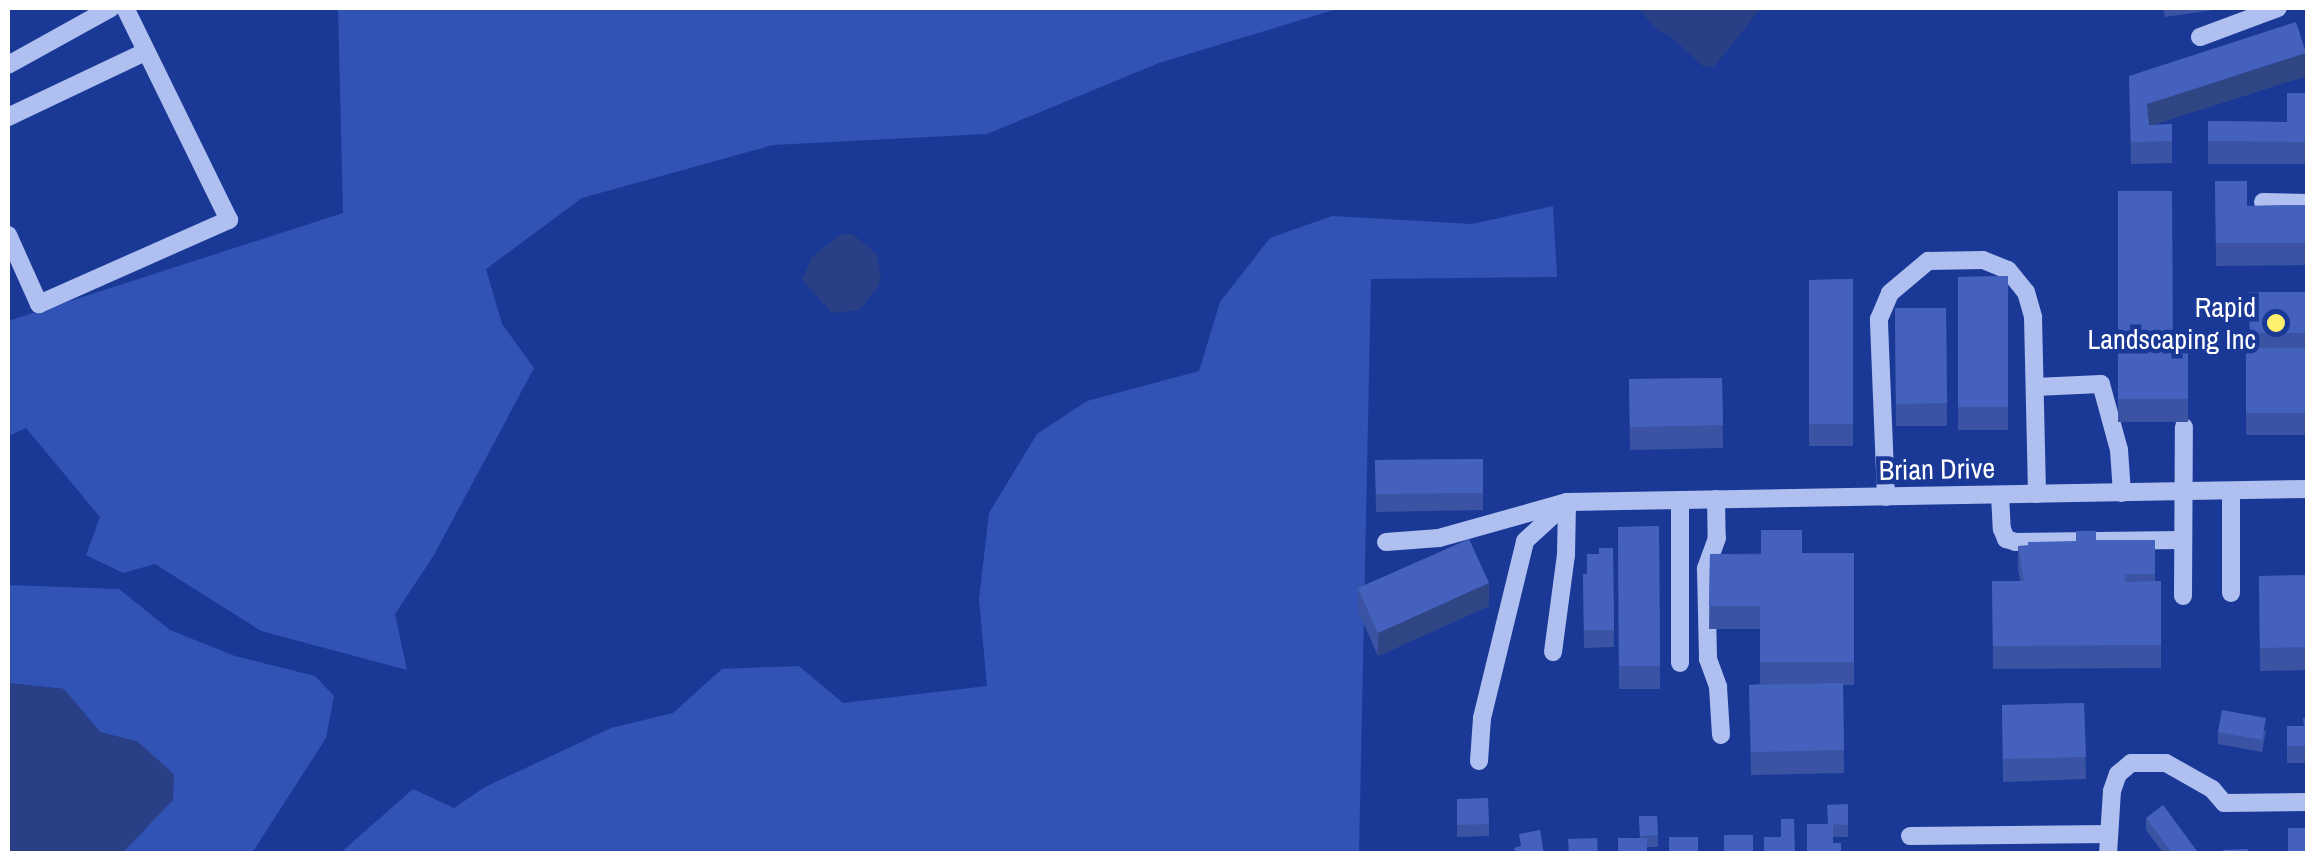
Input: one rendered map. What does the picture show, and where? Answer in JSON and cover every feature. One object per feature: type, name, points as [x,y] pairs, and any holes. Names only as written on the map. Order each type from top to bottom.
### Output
[{"type":"street","points":[[8,65],[111,8]]},
{"type":"street","points":[[8,234],[39,304],[229,220],[125,8]]},
{"type":"street","points":[[2200,37],[2278,8]]},
{"type":"street","points":[[8,116],[145,52]]},
{"type":"street","points":[[2263,202],[2308,203]]},
{"type":"street","points":[[1886,497],[1878,319],[1890,293],[1928,261],[1983,260],[2008,270],[2026,292],[2034,317],[2037,494]]},
{"type":"street","points":[[2035,387],[2102,384],[2118,450],[2122,493]]},
{"type":"street","points":[[2183,596],[2184,427]]},
{"type":"street","name":"Brian Drive","points":[[1386,542],[1439,538],[1567,502],[2308,490]]},
{"type":"street","points":[[2231,491],[2232,593]]},
{"type":"street","points":[[2000,495],[2002,529],[2006,539],[2016,542],[2182,540]]},
{"type":"street","points":[[1716,499],[1717,538],[1706,569],[1708,660],[1718,687],[1720,735]]},
{"type":"street","points":[[1680,500],[1680,663]]},
{"type":"street","points":[[1553,652],[1567,502]]},
{"type":"street","points":[[1479,761],[1482,718],[1525,541],[1567,502]]},
{"type":"street","points":[[1910,836],[2109,844],[2112,791],[2118,774],[2131,764],[2166,763],[2212,789],[2224,803],[2308,802]]},
{"type":"shaded area","points":[[338,8],[1340,8],[1159,63],[987,134],[773,145],[582,198],[486,269],[502,324],[534,368],[434,555],[395,614],[407,670],[261,631],[155,564],[123,573],[86,555],[100,517],[26,428],[8,436],[8,321],[343,213]]},
{"type":"shaded area","points":[[1638,8],[1761,8],[1714,67],[1704,67],[1670,36],[1657,30]]},
{"type":"shaded area","points":[[1553,206],[1557,277],[1371,279],[1359,853],[339,854],[413,789],[454,808],[485,787],[611,728],[673,713],[722,669],[799,666],[843,703],[987,686],[979,599],[989,513],[1037,434],[1087,401],[1199,371],[1220,302],[1270,238],[1332,216],[1472,224]]},
{"type":"shaded area","points":[[841,234],[852,234],[877,254],[881,277],[878,287],[859,310],[832,313],[802,280],[812,257]]},
{"type":"shaded area","points":[[8,585],[119,589],[170,630],[235,656],[315,676],[334,696],[326,738],[252,853],[122,853],[145,830],[138,742],[100,732],[64,689],[8,683]]},
{"type":"shaded area","points":[[8,683],[64,689],[100,732],[138,742],[174,774],[173,800],[122,853],[8,853]]},
{"type":"building","points":[[2296,22],[2306,53],[2147,104],[2149,125],[2172,124],[2172,141],[2131,142],[2129,76]]},
{"type":"building","points":[[2287,93],[2308,93],[2308,142],[2208,141],[2208,121],[2287,122]]},
{"type":"building","points":[[2215,181],[2247,181],[2247,206],[2308,205],[2308,243],[2216,243]]},
{"type":"building","points":[[2118,191],[2172,191],[2173,345],[2188,345],[2188,399],[2118,399]]},
{"type":"building","points":[[2008,276],[2008,407],[1958,407],[1958,277]]},
{"type":"building","points":[[1853,279],[1853,424],[1809,424],[1809,280]]},
{"type":"building","points":[[2249,292],[2308,292],[2308,333],[2250,333]]},
{"type":"building","points":[[1895,308],[1946,308],[1947,403],[1896,404]]},
{"type":"building","points":[[2246,348],[2308,348],[2308,413],[2246,413]]},
{"type":"building","points":[[1722,378],[1723,425],[1630,427],[1629,379]]},
{"type":"building","points":[[1483,459],[1483,493],[1376,494],[1375,460]]},
{"type":"building","points":[[1659,526],[1660,666],[1619,666],[1618,527]]},
{"type":"building","points":[[1761,530],[1802,530],[1802,553],[1854,553],[1854,662],[1760,662],[1760,606],[1709,606],[1710,554],[1761,555]]},
{"type":"building","points":[[2076,531],[2096,531],[2096,540],[2155,540],[2155,574],[2125,574],[2125,582],[2161,581],[2161,645],[1993,646],[1992,581],[2024,581],[2018,546],[2028,546],[2028,542],[2076,541]]},
{"type":"building","points":[[1469,539],[1489,583],[1378,633],[1358,588]]},
{"type":"building","points":[[1599,548],[1613,548],[1614,630],[1584,630],[1583,574],[1587,574],[1587,554],[1599,554]]},
{"type":"building","points":[[2308,575],[2308,647],[2260,648],[2259,576]]},
{"type":"building","points":[[1843,683],[1844,750],[1751,752],[1749,685]]},
{"type":"building","points":[[2084,703],[2086,757],[2003,759],[2002,705]]},
{"type":"building","points":[[2222,710],[2266,718],[2262,740],[2218,732]]},
{"type":"building","points":[[2303,718],[2308,718],[2308,746],[2287,746],[2287,726],[2304,726]]},
{"type":"building","points":[[1488,798],[1489,824],[1457,825],[1457,799]]},
{"type":"building","points":[[1848,804],[1848,825],[1828,824],[1827,805]]},
{"type":"building","points":[[2163,805],[2197,851],[2194,854],[2173,854],[2146,818]]},
{"type":"building","points":[[1639,816],[1657,816],[1658,835],[1640,836]]},
{"type":"building","points":[[1781,819],[1794,819],[1795,854],[1764,854],[1764,837],[1781,837]]},
{"type":"building","points":[[1807,824],[1833,824],[1833,843],[1841,843],[1841,854],[1807,854]]},
{"type":"building","points":[[2288,828],[2308,828],[2308,851],[2288,851]]},
{"type":"building","points":[[1540,830],[1544,854],[1516,854],[1514,848],[1521,846],[1519,834]]},
{"type":"building","points":[[1724,835],[1753,835],[1753,854],[1724,854]]},
{"type":"building","points":[[1669,837],[1698,837],[1698,854],[1669,854]]},
{"type":"building","points":[[1597,838],[1598,854],[1569,854],[1568,839]]},
{"type":"building","points":[[1618,838],[1647,838],[1647,854],[1618,854]]},
{"type":"building","points":[[2248,849],[2248,854],[2223,854],[2223,850]]},
{"type":"place","name":"Rapid Landscaping Inc","points":[[2276,323]]}]
